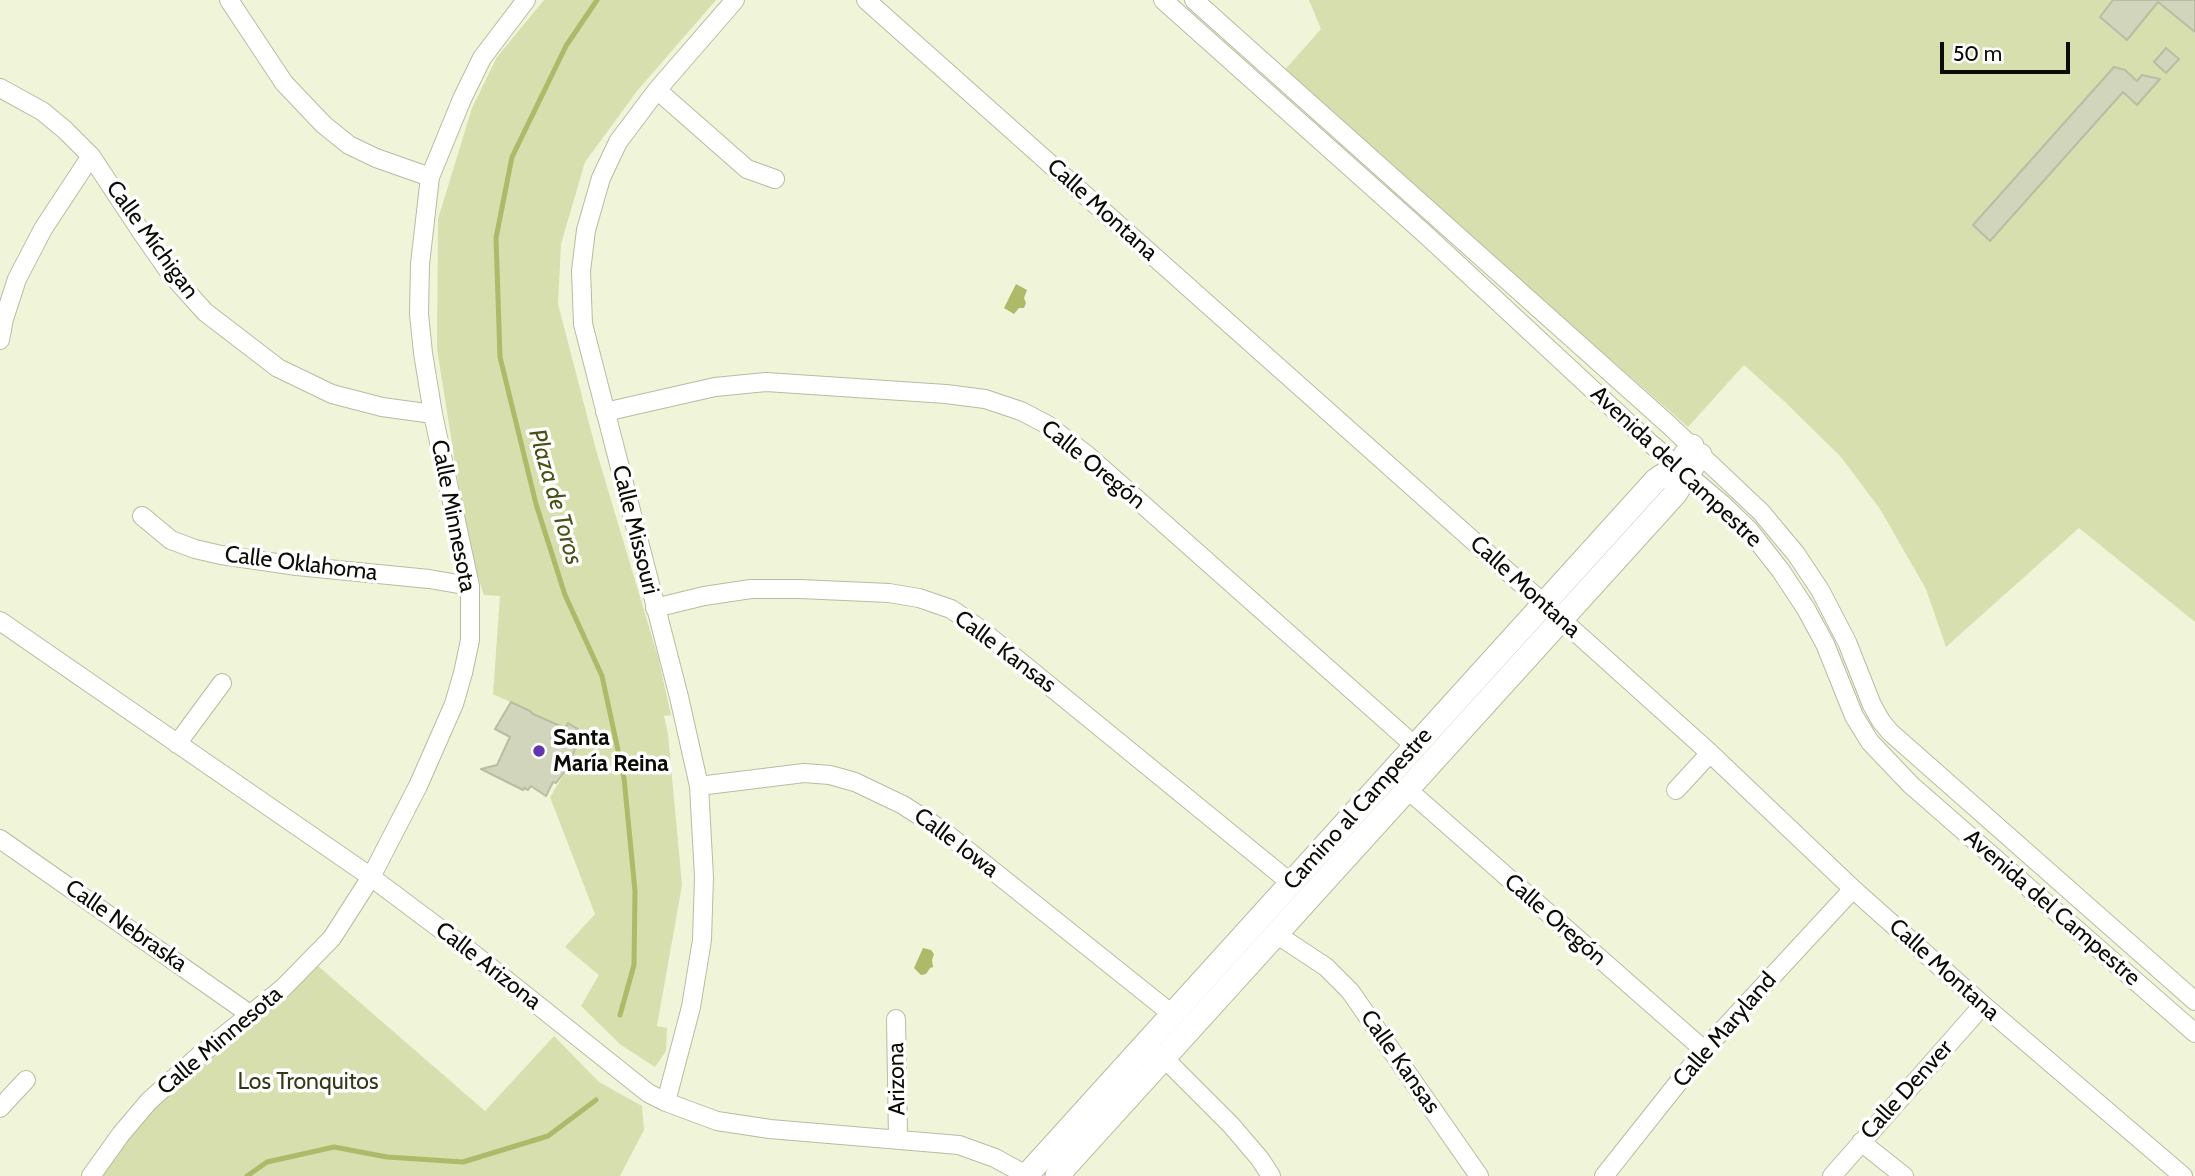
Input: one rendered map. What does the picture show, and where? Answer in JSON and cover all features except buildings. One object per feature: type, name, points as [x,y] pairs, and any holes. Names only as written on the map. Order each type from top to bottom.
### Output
[{"type":"street","points":[[229,0],[284,83],[324,125],[349,145],[376,158],[430,177]]},
{"type":"street","name":"Calle Missouri","points":[[666,1102],[691,1007],[702,940],[704,877],[699,786],[583,324],[581,271],[586,230],[601,178],[618,142],[657,90],[736,0]]},
{"type":"street","name":"Calle Montana","points":[[866,0],[1553,611],[2161,1170],[2183,1176]]},
{"type":"street","name":"Avenida del Campestre","points":[[1163,0],[1425,234],[1749,530],[1806,608],[1825,644],[1854,716],[1870,742],[1910,785],[2195,1032]]},
{"type":"street","name":"Calle Minnesota","points":[[91,1176],[149,1101],[201,1054],[283,988],[332,938],[371,877],[418,786],[454,704],[470,640],[470,586],[433,414],[418,314],[419,264],[430,177],[482,58],[522,2]]},
{"type":"street","points":[[1184,19],[1196,2]]},
{"type":"street","name":"Avenida del Campestre","points":[[1196,2],[1697,450],[1760,512],[1796,554],[1819,590],[1847,642],[1881,722],[2195,1001]]},
{"type":"street","name":"Calle Míchigan","points":[[0,88],[42,111],[91,156],[170,273],[205,312],[278,368],[332,394],[382,407],[433,414]]},
{"type":"street","points":[[657,90],[747,169],[775,179]]},
{"type":"street","points":[[0,340],[17,279],[44,229],[91,156]]},
{"type":"street","points":[[1425,234],[1440,218]]},
{"type":"street","name":"Calle Oregón","points":[[605,412],[715,387],[766,382],[946,394],[985,399],[1021,411],[1046,424],[1087,454],[1415,746]]},
{"type":"street","name":"Camino al Campestre","points":[[1057,1176],[1407,789],[1656,480],[1681,470],[1697,450]]},
{"type":"street","name":"Calle Oklahoma","points":[[142,516],[171,540],[221,555],[470,586]]},
{"type":"street","name":"Calle Kansas","points":[[655,608],[704,596],[751,589],[800,589],[889,593],[919,598],[951,610],[980,629],[1291,883]]},
{"type":"street","name":"Camino al Campestre","points":[[1027,1176],[1415,746],[1553,611]]},
{"type":"street","name":"Calle Arizona","points":[[0,621],[371,877],[475,955],[648,1093],[717,1121],[770,1129],[959,1145],[995,1158],[1027,1176]]},
{"type":"street","points":[[177,744],[222,683]]},
{"type":"street","points":[[1676,790],[1710,753]]},
{"type":"street","name":"Calle Iowa","points":[[699,786],[804,773],[830,775],[855,782],[903,805],[942,830],[1172,1014]]},
{"type":"street","name":"Calle Oregón","points":[[1407,789],[1704,1050]]},
{"type":"street","name":"Calle Nebraska","points":[[0,839],[251,1015]]},
{"type":"street","name":"Calle Maryland","points":[[1604,1176],[1704,1050],[1853,888]]},
{"type":"street","name":"Calle Kansas","points":[[1276,934],[1326,967],[1350,991],[1479,1176]]},
{"type":"street","name":"Calle Denver","points":[[1832,1176],[1983,1005]]},
{"type":"street","name":"Arizona","points":[[896,1019],[898,1139]]},
{"type":"street","points":[[1164,1059],[1231,1125],[1271,1176]]},
{"type":"street","points":[[0,1108],[26,1080]]},
{"type":"street","points":[[1861,1142],[1904,1176]]},
{"type":"green space","points":[[544,0],[716,0],[637,91],[585,162],[561,244],[558,304],[596,450],[658,657],[671,715],[664,716],[682,885],[657,1026],[667,1028],[666,1051],[655,1067],[621,1045],[581,1006],[599,975],[565,947],[595,914],[550,797],[569,766],[581,731],[568,724],[565,728],[493,694],[500,596],[484,595],[469,550],[437,349],[438,219],[472,108],[497,57]]},
{"type":"green space","points":[[1309,0],[2195,0],[2195,622],[2079,528],[1946,647],[1926,589],[1880,509],[1841,457],[1744,365],[1688,427],[1282,73],[1321,29]]},
{"type":"green space","name":"Los Tronquitos","points":[[311,960],[485,1111],[554,1036],[599,1082],[642,1106],[644,1130],[620,1176],[91,1176],[145,1096]]},
{"type":"shaded area","points":[[1016,284],[1027,290],[1024,308],[1019,308],[1014,314],[1004,308]]},
{"type":"shaded area","points":[[923,948],[934,954],[933,967],[921,975],[914,968]]},
{"type":"waterway","name":"Plaza de Toros","points":[[597,0],[566,46],[512,157],[496,238],[500,357],[536,504],[565,595],[602,676],[624,778],[635,891],[634,965],[620,1015]]},
{"type":"waterway","name":"Plaza de Toros","points":[[247,1176],[267,1162],[334,1147],[387,1157],[463,1162],[548,1136],[596,1100]]},
{"type":"place","name":"Santa María Reina","points":[[539,751]]}]
